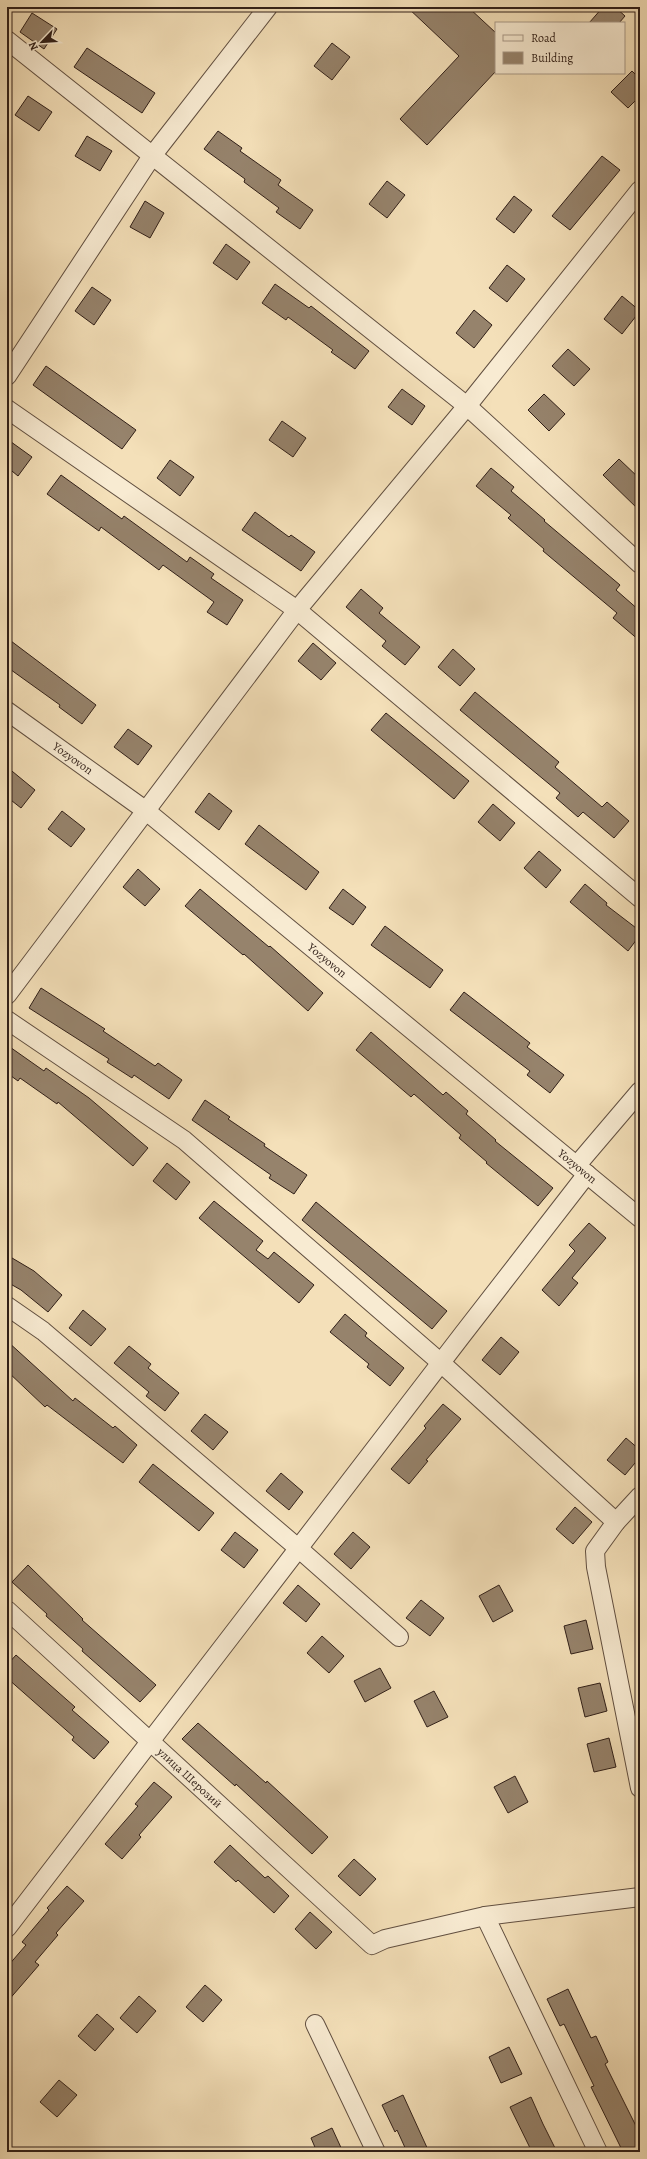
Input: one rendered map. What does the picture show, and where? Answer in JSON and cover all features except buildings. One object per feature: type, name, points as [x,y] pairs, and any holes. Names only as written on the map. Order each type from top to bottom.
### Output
[{"type":"street","points":[[7,376],[152,156],[268,7]]},
{"type":"street","points":[[7,40],[467,406],[640,564]]},
{"type":"street","points":[[7,994],[297,610],[467,406],[640,190]]},
{"type":"street","points":[[7,409],[297,610],[640,898]]},
{"type":"street","name":"Yozyovon","points":[[7,711],[145,810],[640,1218]]},
{"type":"street","points":[[7,1020],[184,1140],[440,1362],[616,1522]]},
{"type":"street","points":[[7,1928],[151,1742],[440,1362],[640,1091]]},
{"type":"street","points":[[7,1306],[43,1331],[298,1548],[399,1638]]},
{"type":"street","points":[[640,1496],[616,1522],[595,1552],[596,1567],[640,1788]]},
{"type":"street","name":"улица Шерозий","points":[[7,1610],[372,1946],[385,1939],[485,1916]]},
{"type":"street","points":[[598,2152],[485,1916],[640,1898]]},
{"type":"street","points":[[315,2024],[376,2152]]}]
